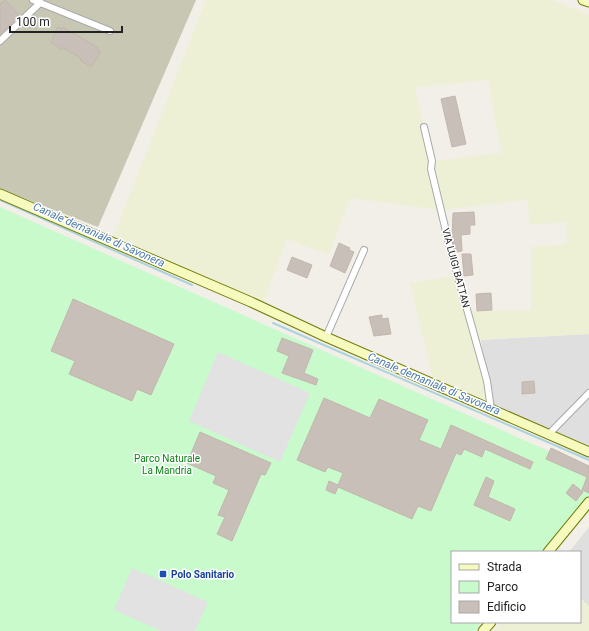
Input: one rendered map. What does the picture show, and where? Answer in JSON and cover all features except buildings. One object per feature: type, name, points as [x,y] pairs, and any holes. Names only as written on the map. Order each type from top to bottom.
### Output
[{"type":"street","points":[[33,0],[40,1],[110,31]]},
{"type":"street","points":[[583,0],[589,2]]},
{"type":"street","points":[[0,41],[40,1]]},
{"type":"street","name":"VIA LUIGI BATTAN","points":[[424,127],[432,161],[432,176],[451,252],[487,381],[491,410]]},
{"type":"street","points":[[0,194],[195,278],[305,328],[589,452]]},
{"type":"street","points":[[326,337],[364,250]]},
{"type":"street","points":[[195,278],[240,303],[267,315],[305,328]]},
{"type":"street","points":[[546,434],[589,393]]},
{"type":"street","points":[[549,551],[589,502]]},
{"type":"street","points":[[483,631],[490,623]]},
{"type":"shaded area","points":[[0,0],[196,0],[98,227],[0,189]]},
{"type":"shaded area","points":[[206,0],[553,0],[589,15],[589,334],[476,340],[491,409],[434,384],[410,283],[458,275],[468,311],[531,310],[531,247],[567,244],[566,222],[529,225],[528,200],[441,210],[350,198],[329,255],[287,239],[262,307],[250,304],[113,237]],"holes":[[[488,80],[501,153],[432,161],[415,87]]]},
{"type":"shaded area","points":[[589,334],[589,459],[493,415],[481,340]]},
{"type":"shaded area","points":[[218,352],[310,393],[280,462],[189,421]]},
{"type":"shaded area","points":[[589,527],[589,606],[581,599],[581,551],[570,551]]},
{"type":"shaded area","points":[[132,568],[208,602],[195,631],[161,631],[114,610]]},
{"type":"shaded area","points":[[581,599],[589,606],[589,631],[493,631],[500,623],[581,623]]},
{"type":"green space","name":"Parco Naturale La Mandria","points":[[0,207],[589,469],[589,495],[543,551],[451,551],[451,623],[482,623],[475,631],[0,631]]},
{"type":"waterway","name":"Canale demaniale di Savonera","points":[[0,200],[192,285]]},
{"type":"waterway","name":"Canale demaniale di Savonera","points":[[273,323],[589,460]]},
{"type":"place","name":"Polo Sanitario","points":[[163,574]]}]
